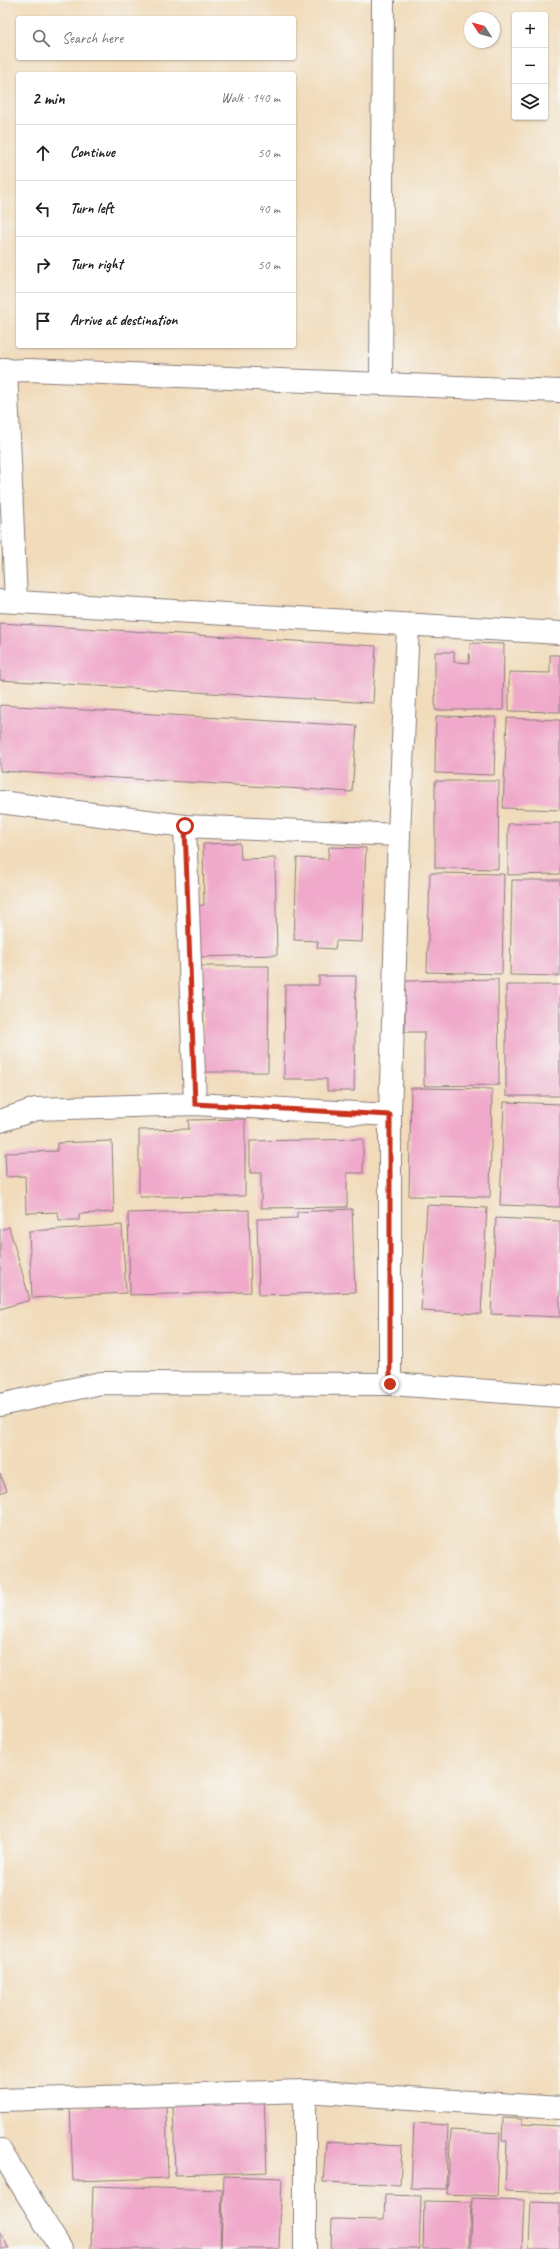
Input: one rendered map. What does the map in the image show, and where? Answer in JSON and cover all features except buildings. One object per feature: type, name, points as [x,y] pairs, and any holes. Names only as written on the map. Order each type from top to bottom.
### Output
[{"type":"street","points":[[381,383],[383,0]]},
{"type":"street","points":[[560,391],[381,383],[3,370],[8,602],[560,633]]},
{"type":"street","points":[[390,1384],[390,1115],[398,835],[408,624]]},
{"type":"street","points":[[0,802],[185,826],[398,835]]},
{"type":"street","points":[[185,826],[195,1104]]},
{"type":"street","points":[[0,1121],[36,1109],[195,1104],[390,1115]]},
{"type":"street","points":[[0,1405],[101,1383],[390,1384],[560,1396]]},
{"type":"street","points":[[0,2100],[305,2091],[560,2108]]},
{"type":"street","points":[[305,2091],[305,2249]]},
{"type":"street","points":[[0,2150],[61,2249]]},
{"type":"route","points":[[185,826],[195,1104],[390,1115],[390,1384]]}]
